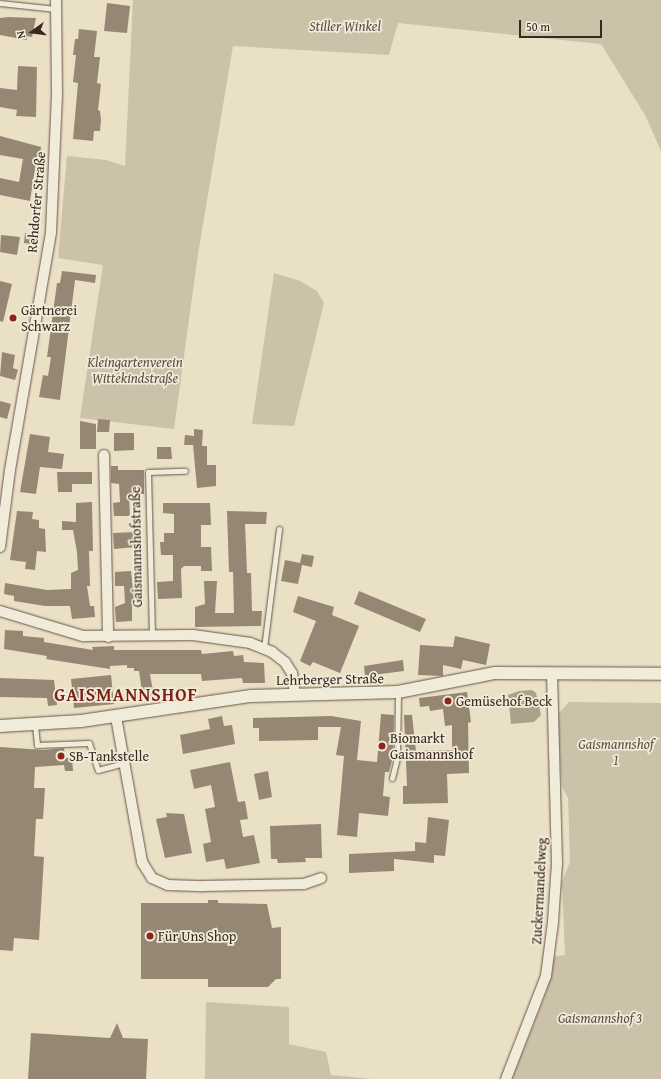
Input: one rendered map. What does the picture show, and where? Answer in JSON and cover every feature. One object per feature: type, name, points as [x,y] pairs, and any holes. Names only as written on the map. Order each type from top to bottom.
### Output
[{"type":"street","name":"Rehdorfer Straße","points":[[0,546],[10,470],[51,232],[57,95],[56,5]]},
{"type":"street","points":[[104,455],[108,637]]},
{"type":"street","points":[[0,611],[83,636],[108,637],[193,635],[250,644],[264,648],[280,656],[289,667],[295,694]]},
{"type":"street","name":"Lehrberger Straße","points":[[0,726],[35,725],[116,717],[238,697],[295,694],[398,692],[495,673],[661,674]]},
{"type":"street","name":"Zuckermandelweg","points":[[506,1079],[546,976],[553,922],[557,864],[552,673]]},
{"type":"street","points":[[116,717],[142,862],[152,878],[168,885],[197,886],[304,884],[322,878]]},
{"type":"lane","points":[[0,3],[56,5]]},
{"type":"lane","name":"Gaismannshofstraße","points":[[152,635],[148,472],[185,471]]},
{"type":"lane","points":[[264,648],[279,529]]},
{"type":"lane","points":[[392,778],[397,758],[398,692]]},
{"type":"lane","points":[[35,725],[37,745],[89,742],[98,770],[125,763]]},
{"type":"green space","points":[[133,0],[661,0],[661,151],[645,115],[601,44],[398,23],[389,55],[233,46],[198,254],[174,429],[80,418],[103,265],[58,258],[67,156],[106,160],[125,166]]},
{"type":"green space","points":[[274,273],[300,281],[317,291],[324,303],[294,426],[252,424]]},
{"type":"green space","points":[[569,702],[661,703],[661,1079],[512,1079],[545,995],[554,956],[565,955],[562,882],[570,862],[568,798],[562,787],[557,715]]},
{"type":"green space","points":[[206,1002],[289,1007],[289,1044],[326,1052],[331,1075],[373,1079],[205,1079]]},
{"type":"shaded area","points":[[532,690],[536,693],[541,715],[534,722],[511,724],[508,695],[519,691]]},
{"type":"building","points":[[107,3],[130,6],[127,33],[104,31]]},
{"type":"building","points":[[0,18],[36,18],[32,37],[27,36],[27,40],[0,35]]},
{"type":"building","points":[[79,29],[97,31],[94,57],[100,57],[97,83],[101,84],[98,110],[100,111],[101,120],[100,131],[94,131],[93,141],[73,139],[78,83],[73,82],[76,55],[73,55],[75,39],[78,39]]},
{"type":"building","points":[[18,66],[37,67],[36,117],[16,116],[17,110],[0,107],[0,88],[17,90]]},
{"type":"building","points":[[0,136],[41,147],[40,157],[37,156],[30,201],[0,195],[0,178],[19,182],[23,159],[0,155]]},
{"type":"building","points":[[25,233],[34,235],[32,244],[24,243]]},
{"type":"building","points":[[1,235],[20,237],[17,255],[0,252]]},
{"type":"building","points":[[62,271],[96,275],[95,283],[75,280],[60,400],[39,397],[43,375],[48,376],[51,357],[47,357],[57,283],[60,283]]},
{"type":"building","points":[[0,281],[12,284],[3,322],[0,321]]},
{"type":"building","points":[[2,352],[15,355],[13,368],[18,370],[15,380],[0,376]]},
{"type":"building","points":[[0,401],[11,404],[7,419],[0,417]]},
{"type":"building","points":[[98,419],[110,420],[109,432],[97,432]]},
{"type":"building","points":[[80,421],[96,424],[96,449],[80,449]]},
{"type":"building","points":[[194,429],[203,430],[202,446],[207,446],[207,465],[216,465],[216,486],[197,488],[193,445],[184,445],[185,435],[194,436]]},
{"type":"building","points":[[114,433],[134,433],[134,450],[114,451]]},
{"type":"building","points":[[30,434],[50,437],[48,452],[64,454],[62,469],[40,467],[36,494],[20,492]]},
{"type":"building","points":[[157,447],[171,447],[172,459],[157,459]]},
{"type":"building","points":[[111,466],[118,466],[118,470],[144,470],[144,494],[129,494],[130,516],[114,516],[113,503],[120,502],[119,484],[111,483]]},
{"type":"building","points":[[57,472],[92,472],[92,484],[72,484],[72,492],[58,492]]},
{"type":"building","points":[[92,502],[93,551],[89,551],[90,586],[87,586],[90,606],[94,606],[95,617],[72,619],[70,606],[45,606],[14,601],[14,596],[4,594],[5,583],[47,590],[71,589],[71,573],[78,570],[77,552],[73,530],[62,530],[62,521],[76,522],[76,503]]},
{"type":"building","points":[[163,503],[210,503],[211,525],[201,525],[201,547],[211,547],[212,571],[201,571],[201,566],[184,566],[181,569],[182,598],[158,599],[157,582],[173,581],[173,555],[161,555],[160,542],[164,542],[164,533],[174,533],[174,514],[163,513]]},
{"type":"building","points":[[17,511],[33,512],[32,519],[39,520],[39,528],[45,529],[46,552],[37,551],[35,570],[25,569],[26,562],[10,560]]},
{"type":"building","points":[[227,511],[267,512],[266,524],[245,524],[247,573],[251,573],[252,611],[262,611],[261,626],[195,627],[195,607],[205,604],[204,581],[217,581],[215,613],[234,613],[233,572],[229,572]]},
{"type":"building","points":[[135,532],[136,547],[114,549],[113,533]]},
{"type":"building","points":[[302,554],[314,556],[312,567],[302,565],[298,584],[281,581],[285,560],[300,563]]},
{"type":"building","points":[[131,571],[135,606],[132,606],[132,621],[116,622],[115,607],[125,603],[124,586],[115,586],[115,572]]},
{"type":"building","points":[[359,591],[426,619],[420,632],[354,604]]},
{"type":"building","points":[[298,596],[334,607],[332,615],[359,626],[340,673],[313,662],[310,666],[300,661],[316,621],[293,612]]},
{"type":"building","points":[[5,630],[23,631],[23,636],[44,638],[44,642],[93,650],[92,647],[114,646],[114,650],[201,650],[202,654],[233,651],[234,656],[243,655],[244,662],[264,663],[265,683],[243,683],[242,678],[202,681],[201,674],[150,674],[154,697],[143,699],[139,671],[134,671],[134,668],[127,668],[127,665],[110,666],[110,669],[46,659],[47,656],[4,649]]},
{"type":"building","points":[[455,636],[490,644],[486,665],[463,660],[461,669],[443,665],[443,676],[418,675],[420,645],[453,647]]},
{"type":"building","points":[[403,660],[404,671],[365,676],[364,666]]},
{"type":"building","points":[[111,675],[114,704],[74,708],[71,679]]},
{"type":"building","points":[[0,678],[54,680],[57,705],[48,706],[47,698],[0,697]]},
{"type":"building","points":[[467,692],[471,722],[468,723],[469,773],[447,774],[448,803],[403,804],[403,786],[407,786],[404,715],[412,715],[416,751],[452,750],[452,725],[445,726],[443,709],[430,711],[429,706],[420,707],[419,698]]},
{"type":"building","points":[[381,714],[394,715],[393,757],[389,772],[385,772],[383,796],[390,797],[388,816],[359,813],[357,837],[337,835],[344,756],[336,755],[341,727],[318,727],[318,740],[259,741],[259,728],[253,728],[253,718],[331,716],[361,721],[357,760],[377,762]]},
{"type":"building","points":[[222,716],[224,726],[232,725],[235,744],[183,754],[180,735],[210,729],[208,719]]},
{"type":"building","points":[[0,747],[44,750],[64,748],[65,758],[72,757],[73,771],[65,771],[64,765],[35,767],[34,788],[45,788],[43,819],[36,819],[34,856],[44,857],[39,940],[14,938],[13,951],[0,950]]},
{"type":"building","points":[[230,762],[238,802],[245,801],[248,819],[240,820],[243,837],[254,835],[260,863],[226,869],[224,859],[206,862],[203,844],[211,842],[205,809],[215,807],[211,785],[194,789],[190,770]]},
{"type":"building","points":[[268,771],[272,797],[259,800],[254,774]]},
{"type":"building","points":[[166,813],[184,814],[192,853],[165,858],[156,819],[167,817]]},
{"type":"building","points":[[428,817],[449,820],[445,856],[434,855],[434,863],[394,859],[394,871],[349,873],[349,854],[415,851],[415,842],[426,843]]},
{"type":"building","points":[[321,824],[322,858],[305,858],[306,862],[278,863],[277,859],[271,859],[270,826]]},
{"type":"building","points":[[208,900],[218,900],[218,903],[267,904],[272,928],[281,927],[281,979],[276,979],[268,987],[208,987],[208,979],[141,979],[141,903],[208,903]]},
{"type":"building","points":[[117,1023],[123,1038],[148,1039],[146,1079],[28,1079],[31,1033],[110,1038]]},
{"type":"place","name":"Gärtnerei Schwarz","points":[[13,318]]},
{"type":"place","name":"Gemüsehof Beck","points":[[448,701]]},
{"type":"place","name":"Biomarkt Gaismannshof","points":[[382,746]]},
{"type":"place","name":"SB-Tankstelle","points":[[61,756]]},
{"type":"place","name":"Für Uns Shop","points":[[150,936]]},
{"type":"district","name":"GAISMANNSHOF","points":[[126,695]]},
{"type":"park label","name":"Stiller Winkel","points":[[345,26]]},
{"type":"park label","name":"Kleingartenverein Wittekindstraße","points":[[135,370]]},
{"type":"park label","name":"Gaismannshof 1","points":[[616,752]]},
{"type":"park label","name":"Gaismannshof 3","points":[[600,1018]]}]
